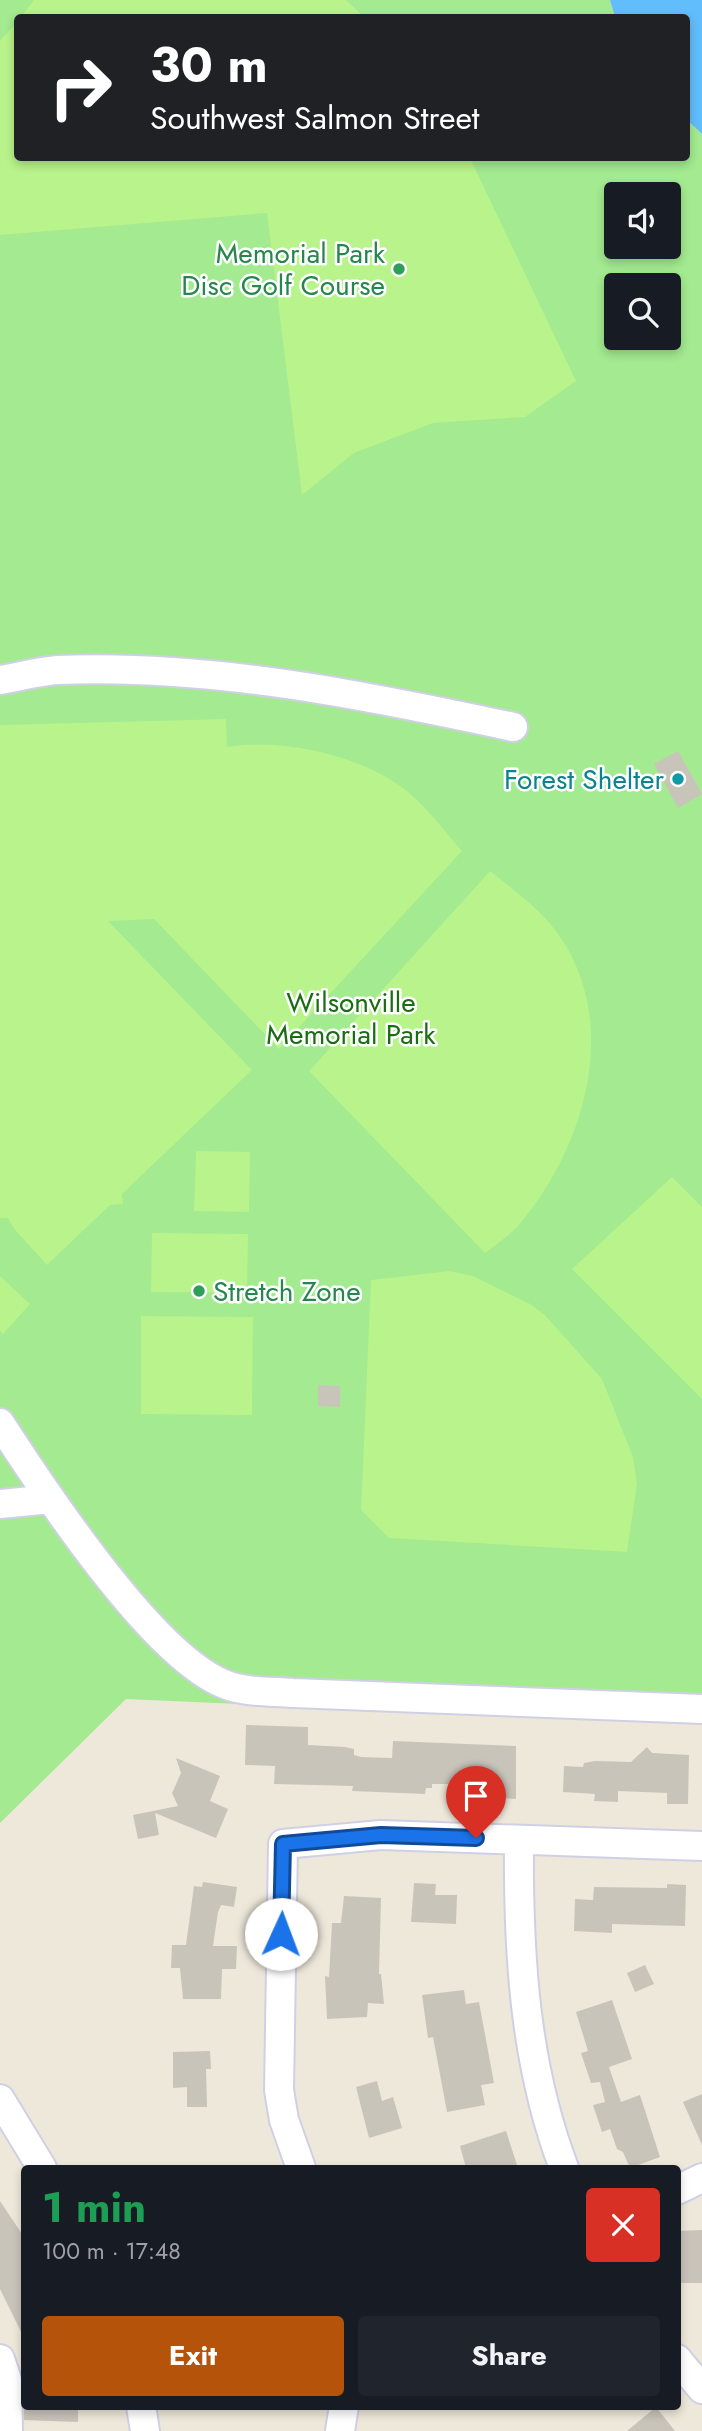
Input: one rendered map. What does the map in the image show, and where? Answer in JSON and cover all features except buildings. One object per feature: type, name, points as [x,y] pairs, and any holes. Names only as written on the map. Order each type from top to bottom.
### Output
[{"type":"street","points":[[0,680],[56,670],[177,673],[356,693],[513,727]]},
{"type":"street","points":[[0,1423],[51,1499],[137,1612],[200,1672],[225,1685],[293,1693],[702,1709]]},
{"type":"street","points":[[0,1504],[51,1499]]},
{"type":"street","points":[[300,2165],[284,2120],[279,2090],[283,1844],[381,1835],[702,1846]]},
{"type":"street","points":[[519,1840],[519,1939],[525,1998],[538,2078],[563,2165]]},
{"type":"street","points":[[0,2099],[40,2165]]},
{"type":"street","points":[[681,2188],[702,2178]]},
{"type":"street","points":[[0,2359],[7,2380],[8,2431]]},
{"type":"street","points":[[681,2363],[702,2389]]},
{"type":"street","points":[[142,2410],[145,2431]]},
{"type":"street","points":[[340,2431],[343,2410]]},
{"type":"green space","name":"Wilsonville Memorial Park","points":[[0,0],[610,0],[614,14],[14,14],[14,161],[690,161],[690,123],[702,134],[702,1724],[126,1699],[0,1823]]},
{"type":"green space","points":[[34,0],[346,0],[361,14],[23,14]]},
{"type":"green space","name":"Memorial Park Disc Golf Course","points":[[14,25],[14,161],[471,161],[576,381],[525,417],[433,423],[354,453],[302,495],[267,213],[0,235],[0,41]]},
{"type":"green space","points":[[226,719],[227,747],[274,745],[300,748],[326,753],[376,771],[415,798],[462,851],[279,1049],[154,919],[108,921],[252,1070],[122,1194],[123,1204],[110,1205],[47,1265],[15,1230],[8,1218],[0,1218],[0,725]]},
{"type":"green space","points":[[490,871],[539,912],[563,941],[580,976],[589,1013],[591,1051],[586,1089],[576,1126],[560,1162],[541,1196],[518,1226],[485,1253],[309,1071]]},
{"type":"green space","points":[[196,1151],[250,1152],[249,1212],[194,1211]]},
{"type":"green space","points":[[672,1177],[702,1207],[702,1399],[572,1269]]},
{"type":"green space","points":[[152,1233],[248,1234],[247,1293],[151,1292]]},
{"type":"green space","points":[[449,1271],[473,1276],[530,1304],[545,1315],[602,1379],[633,1457],[637,1484],[627,1552],[389,1538],[361,1510],[371,1280]]},
{"type":"green space","points":[[0,1276],[30,1304],[3,1334],[0,1331]]},
{"type":"green space","points":[[141,1316],[253,1317],[252,1415],[141,1414]]},
{"type":"water","points":[[610,0],[702,0],[702,134],[690,123],[690,14],[614,14]]},
{"type":"place","name":"Memorial Park Disc Golf Course","points":[[399,269]]},
{"type":"place","name":"Forest Shelter","points":[[678,779]]},
{"type":"place","name":"Stretch Zone","points":[[199,1291]]},
{"type":"route","points":[[281,1934],[283,1844],[317,1843],[381,1835],[476,1838]]}]
